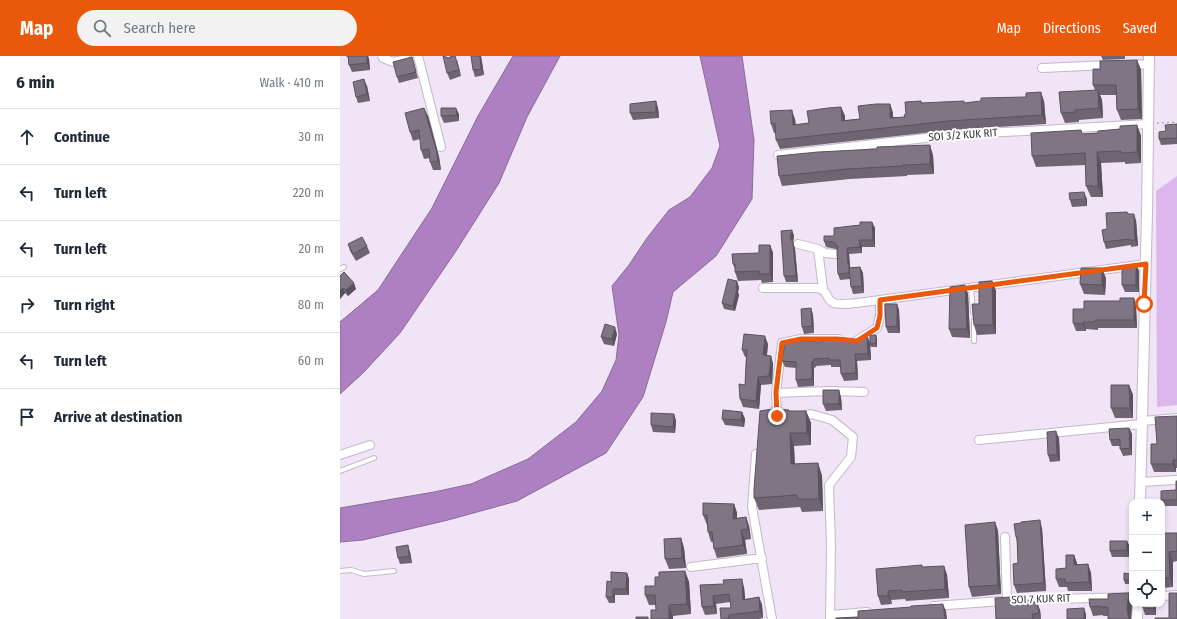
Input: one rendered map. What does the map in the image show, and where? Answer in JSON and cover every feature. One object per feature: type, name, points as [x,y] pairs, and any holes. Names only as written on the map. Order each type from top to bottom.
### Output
[{"type":"street","points":[[382,56],[383,58],[393,62],[419,56],[441,147]]},
{"type":"street","points":[[1042,68],[1149,60],[1140,499]]},
{"type":"street","name":"SOI 3/2 KUK RIT","points":[[778,155],[952,135],[1148,124]]},
{"type":"street","points":[[798,244],[818,249],[825,254],[836,254]]},
{"type":"street","points":[[818,249],[823,289]]},
{"type":"street","points":[[763,288],[823,289],[835,303],[846,304],[1146,264]]},
{"type":"street","points":[[876,611],[830,617],[831,545],[829,485],[851,457],[853,437],[832,420],[810,414],[794,417],[774,416],[782,343],[801,339],[837,339],[857,341],[877,328],[880,316],[880,300]]},
{"type":"street","points":[[776,392],[864,392]]},
{"type":"street","points":[[979,440],[1177,418]]},
{"type":"street","points":[[340,455],[370,445]]},
{"type":"street","points":[[757,448],[752,507],[772,619]]},
{"type":"street","points":[[1140,482],[1177,480]]},
{"type":"street","points":[[1005,536],[1007,600]]},
{"type":"street","points":[[691,567],[762,558]]},
{"type":"street","points":[[1165,596],[1177,595]]},
{"type":"street","name":"SOI 7 KUK RIT","points":[[922,608],[1007,600],[1129,597]]},
{"type":"street","points":[[1137,619],[1138,607]]},
{"type":"lane","points":[[971,287],[974,341]]},
{"type":"lane","points":[[340,471],[374,458]]},
{"type":"lane","points":[[340,571],[351,570],[364,574],[394,571]]},
{"type":"path","points":[[1148,124],[1177,122]]},
{"type":"shaded area","points":[[513,56],[560,56],[527,117],[499,183],[456,251],[400,333],[363,373],[340,394],[340,322],[378,290],[432,208],[478,116]]},
{"type":"shaded area","points":[[700,56],[742,56],[754,140],[752,199],[716,256],[673,292],[666,322],[643,397],[606,453],[517,501],[448,520],[363,540],[340,542],[340,508],[434,492],[471,484],[528,459],[576,422],[602,391],[616,360],[619,335],[612,286],[669,210],[690,197],[712,168],[720,146]]},
{"type":"shaded area","points":[[1177,176],[1177,405],[1157,407],[1156,191]]},
{"type":"building","points":[[348,56],[367,56],[367,63],[349,65]]},
{"type":"building","points":[[443,56],[449,58],[451,56],[455,56],[459,70],[447,73]]},
{"type":"building","points":[[471,56],[480,56],[481,69],[473,70]]},
{"type":"building","points":[[412,57],[416,72],[397,77],[393,62]]},
{"type":"building","points":[[1137,60],[1138,109],[1117,110],[1116,85],[1093,85],[1093,69],[1100,69],[1100,61]]},
{"type":"building","points":[[364,79],[367,94],[356,97],[353,82]]},
{"type":"building","points":[[1098,90],[1099,108],[1061,113],[1059,92]]},
{"type":"building","points":[[1041,92],[1042,115],[948,121],[776,140],[775,123],[771,124],[770,111],[792,110],[793,125],[809,123],[807,111],[828,108],[841,107],[842,121],[860,119],[858,106],[876,104],[890,104],[890,118],[905,117],[905,102],[921,101],[921,103],[964,101],[964,103],[981,101],[981,98],[1026,97],[1026,93]]},
{"type":"building","points":[[656,101],[656,112],[630,113],[630,104]]},
{"type":"building","points":[[424,108],[438,161],[430,162],[429,149],[421,150],[419,130],[410,132],[405,113]]},
{"type":"building","points":[[441,108],[456,108],[457,115],[441,116]]},
{"type":"building","points":[[1177,124],[1177,138],[1159,139],[1159,132],[1166,131],[1165,125]]},
{"type":"building","points":[[1137,125],[1137,152],[1097,152],[1098,186],[1086,186],[1085,153],[1032,156],[1031,133],[1081,130],[1082,134],[1098,133],[1098,131],[1120,129],[1120,126]]},
{"type":"building","points":[[930,145],[930,164],[847,169],[779,176],[777,156],[877,149],[877,147]]},
{"type":"building","points":[[1084,192],[1085,199],[1070,200],[1069,193]]},
{"type":"building","points":[[1127,212],[1128,214],[1134,214],[1135,240],[1129,239],[1104,242],[1102,230],[1107,229],[1106,213]]},
{"type":"building","points":[[860,222],[872,222],[873,240],[859,240],[860,247],[847,248],[849,273],[838,274],[838,246],[834,242],[824,241],[824,236],[834,236],[834,228],[860,225]]},
{"type":"building","points":[[792,230],[790,238],[793,242],[796,276],[784,276],[781,231]]},
{"type":"building","points":[[362,237],[367,246],[353,254],[348,244]]},
{"type":"building","points":[[759,245],[770,245],[770,274],[759,274],[759,271],[735,272],[735,264],[733,264],[732,254],[759,253]]},
{"type":"building","points":[[1136,264],[1136,285],[1122,285],[1122,266]]},
{"type":"building","points":[[860,267],[862,286],[851,287],[849,268]]},
{"type":"building","points":[[1081,268],[1102,268],[1102,285],[1080,284]]},
{"type":"building","points":[[344,272],[354,283],[346,290],[343,288],[340,291],[340,276]]},
{"type":"building","points":[[728,279],[737,281],[737,289],[733,306],[722,303]]},
{"type":"building","points":[[992,281],[993,325],[974,325],[972,304],[979,304],[979,282]]},
{"type":"building","points":[[965,285],[967,329],[949,329],[950,287]]},
{"type":"building","points":[[1120,298],[1134,298],[1134,320],[1095,320],[1095,322],[1083,322],[1083,324],[1073,323],[1073,309],[1084,309],[1084,301],[1120,301]]},
{"type":"building","points":[[885,304],[897,304],[897,326],[886,327]]},
{"type":"building","points":[[811,308],[812,326],[802,327],[801,309]]},
{"type":"building","points":[[605,324],[615,327],[612,339],[601,337]]},
{"type":"building","points":[[744,334],[765,336],[763,355],[771,356],[769,376],[758,377],[756,401],[740,399],[739,384],[745,385],[747,350],[742,350]]},
{"type":"building","points":[[870,335],[876,335],[876,343],[870,344]]},
{"type":"building","points":[[862,336],[867,336],[868,354],[855,354],[856,373],[841,374],[840,360],[829,360],[829,358],[814,359],[814,361],[812,361],[812,379],[796,380],[796,362],[782,361],[785,341],[820,342],[828,340],[828,338],[855,340]]},
{"type":"building","points":[[1111,385],[1129,385],[1130,408],[1111,408]]},
{"type":"building","points":[[823,390],[839,390],[839,404],[823,404]]},
{"type":"building","points":[[773,409],[806,411],[807,433],[790,433],[791,464],[818,463],[819,499],[797,499],[797,495],[754,498],[760,411]]},
{"type":"building","points":[[723,410],[742,412],[741,420],[722,419]]},
{"type":"building","points":[[651,413],[674,414],[673,427],[651,425]]},
{"type":"building","points":[[1177,416],[1177,460],[1173,460],[1173,464],[1151,464],[1151,444],[1157,444],[1155,417]]},
{"type":"building","points":[[1129,428],[1130,448],[1120,449],[1120,439],[1110,440],[1109,429]]},
{"type":"building","points":[[1056,431],[1057,455],[1048,455],[1047,432]]},
{"type":"building","points":[[1177,481],[1177,500],[1161,499],[1161,491],[1176,490]]},
{"type":"building","points":[[703,503],[734,504],[733,519],[746,517],[748,529],[741,530],[743,545],[714,549],[712,532],[708,532],[707,515],[703,515]]},
{"type":"building","points":[[1040,520],[1044,583],[1014,585],[1013,564],[1018,563],[1017,537],[1014,524]]},
{"type":"building","points":[[995,522],[998,585],[969,587],[965,525]]},
{"type":"building","points":[[1165,533],[1177,533],[1177,551],[1169,552],[1170,578],[1165,578]]},
{"type":"building","points":[[681,538],[682,558],[665,559],[664,539]]},
{"type":"building","points":[[1110,541],[1127,541],[1127,550],[1110,551]]},
{"type":"building","points":[[408,545],[409,556],[398,558],[396,547]]},
{"type":"building","points":[[1066,555],[1074,555],[1074,565],[1088,564],[1089,582],[1065,583],[1065,579],[1056,579],[1056,569],[1066,568]]},
{"type":"building","points":[[922,565],[922,567],[944,566],[945,589],[902,592],[902,590],[888,591],[888,596],[878,596],[876,569]]},
{"type":"building","points":[[685,571],[687,604],[669,605],[669,619],[651,619],[651,610],[656,610],[655,595],[645,595],[645,586],[655,586],[655,577],[659,577],[659,572]]},
{"type":"building","points":[[611,572],[627,573],[626,589],[613,589],[613,597],[606,597],[607,581],[611,582]]},
{"type":"building","points":[[1124,573],[1129,574],[1129,580],[1124,580]]},
{"type":"building","points":[[742,579],[743,600],[759,597],[760,611],[729,615],[729,619],[721,619],[720,608],[731,608],[729,594],[713,596],[714,606],[702,607],[700,585],[724,584],[723,580]]},
{"type":"building","points":[[1129,593],[1127,610],[1129,619],[1108,619],[1108,607],[1090,607],[1089,599],[1108,599],[1108,594]]},
{"type":"building","points":[[1169,593],[1177,593],[1177,619],[1155,619],[1169,618]]},
{"type":"building","points":[[1011,597],[1011,602],[1031,600],[1031,602],[1037,602],[1039,613],[1032,614],[1033,619],[996,619],[995,598]]},
{"type":"building","points":[[943,604],[945,619],[836,619],[858,617],[858,611]]},
{"type":"building","points":[[1154,607],[1154,609],[1143,608]]},
{"type":"building","points":[[1084,608],[1084,619],[1067,619],[1067,609]]},
{"type":"building","points":[[636,617],[648,617],[648,619],[636,619]]},
{"type":"route","points":[[777,416],[776,392],[782,343],[801,339],[837,339],[857,341],[877,328],[880,316],[880,300],[1146,264],[1144,304]]}]
